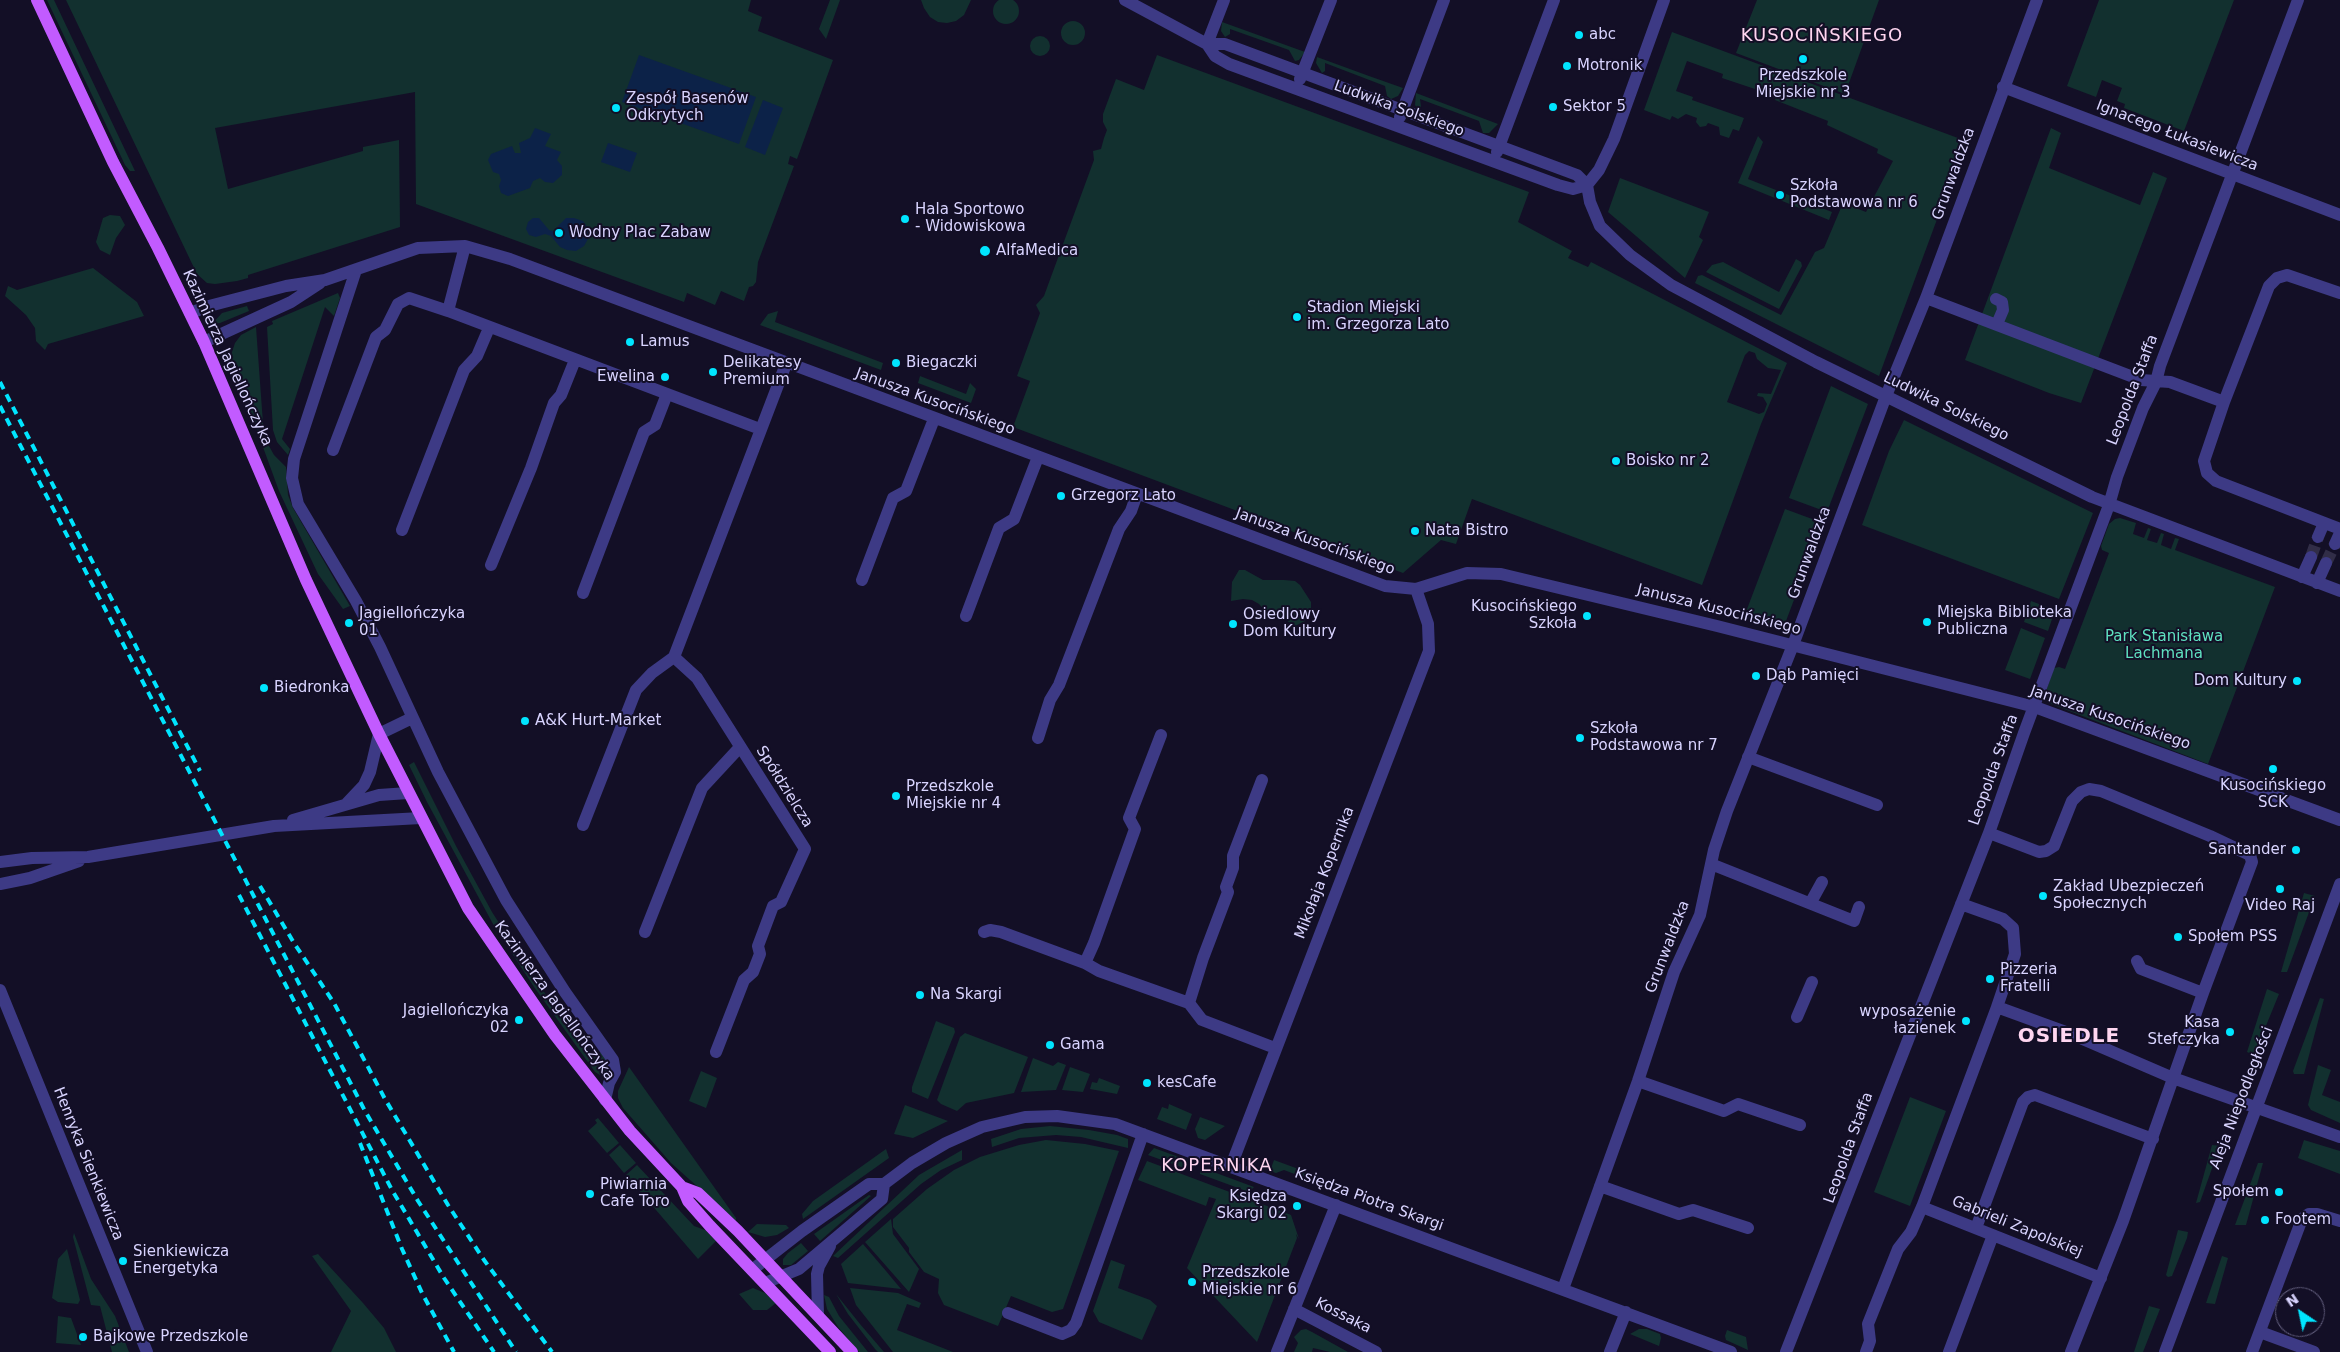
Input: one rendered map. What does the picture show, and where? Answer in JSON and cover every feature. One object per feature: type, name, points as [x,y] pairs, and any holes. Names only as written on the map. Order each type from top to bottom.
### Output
[{"type":"main road","name":"Kazimierza Jagiellończyka","points":[[37,0],[116,170],[204,342],[306,580],[379,734],[468,908],[555,1035],[605,1100],[649,1153],[682,1187],[688,1201],[830,1352]]},
{"type":"main road","name":"Kazimierza Jagiellończyka","points":[[682,1187],[698,1194],[766,1260],[852,1352]]},
{"type":"street","name":"Ludwika Solskiego","points":[[1125,0],[1207,44],[1215,56],[1229,64],[1573,189],[1587,185]]},
{"type":"street","points":[[1207,44],[1224,0]]},
{"type":"street","points":[[1297,89],[1331,0]]},
{"type":"street","points":[[1396,125],[1444,0]]},
{"type":"street","points":[[1494,161],[1554,0]]},
{"type":"street","points":[[1587,185],[1599,170],[1614,139],[1664,0]]},
{"type":"street","name":"Grunwaldzka","points":[[1563,1289],[1638,1081],[1674,972],[1700,915],[1711,864],[1727,812],[1793,645],[1886,396],[1926,298],[2037,0]]},
{"type":"street","name":"Leopolda Staffa","points":[[1786,1352],[1851,1190],[1893,1076],[1989,833],[2127,451],[2156,382],[2160,366],[2298,0]]},
{"type":"street","name":"Ludwika Solskiego","points":[[1207,44],[1225,44],[1577,175],[1587,185],[1590,202],[1600,226],[1630,255],[1660,278],[1816,362],[2109,504],[2340,591]]},
{"type":"street","name":"Ignacego Łukasiewicza","points":[[2003,87],[2340,215]]},
{"type":"street","name":"Janusza Kusocińskiego","points":[[190,313],[209,306],[286,286],[325,280],[418,248],[465,246],[510,259],[786,364],[1385,586],[1416,589],[1467,573],[1501,574],[1793,645],[2035,706],[2340,820]]},
{"type":"street","points":[[448,311],[465,246]]},
{"type":"street","points":[[356,270],[294,459],[293,487],[304,515],[356,601],[467,830],[506,900],[565,992],[614,1060],[615,1072],[609,1083],[605,1100]]},
{"type":"street","points":[[2338,535],[2324,523],[2216,481],[2207,473],[2204,461],[2224,402],[2269,286],[2277,278],[2286,275],[2340,293]]},
{"type":"street","name":"Janusza Kusocińskiego","points":[[204,342],[291,302],[325,280]]},
{"type":"street","points":[[333,450],[376,337],[385,330],[398,304],[409,298],[760,429]]},
{"type":"street","points":[[1926,298],[2141,380],[2170,382],[2224,402]]},
{"type":"street","points":[[1996,299],[2002,302],[2003,310],[1998,324]]},
{"type":"street","points":[[402,530],[464,370],[477,356],[489,328]]},
{"type":"street","points":[[492,565],[554,403],[561,395],[575,360]]},
{"type":"street","points":[[583,824],[636,690],[652,673],[674,656],[786,364]]},
{"type":"street","points":[[583,593],[644,432],[655,425],[667,394]]},
{"type":"street","points":[[862,580],[893,498],[906,491],[934,419]]},
{"type":"street","points":[[966,616],[999,528],[1014,519],[1038,457]]},
{"type":"street","points":[[1038,738],[1042,721],[1059,685],[1119,529],[1131,511],[1137,494]]},
{"type":"street","points":[[2318,537],[2324,523]]},
{"type":"street","points":[[2302,577],[2311,557]]},
{"type":"street","points":[[2317,583],[2326,563]]},
{"type":"street","name":"Mikołaja Kopernika","points":[[1231,1166],[1429,651],[1428,624],[1416,589]]},
{"type":"street","name":"Spółdzielcza","points":[[674,656],[697,678],[805,849],[781,902],[773,906],[758,946],[760,954],[753,972],[744,980],[716,1052]]},
{"type":"street","points":[[347,803],[364,785],[370,772],[379,734],[412,718]]},
{"type":"street","points":[[1085,963],[1135,829],[1129,818],[1161,735]]},
{"type":"street","points":[[645,932],[702,788],[740,747]]},
{"type":"street","points":[[1748,757],[1877,805]]},
{"type":"street","points":[[1189,1004],[1203,958],[1228,892],[1226,887],[1233,868],[1233,856],[1262,780]]},
{"type":"street","points":[[1989,833],[2039,852],[2046,851],[2054,846],[2072,801],[2082,792],[2090,789],[2101,791],[2162,815],[2250,856],[2252,862],[2203,993],[2153,1139],[2071,1352]]},
{"type":"street","points":[[274,826],[379,795],[408,793]]},
{"type":"street","points":[[0,862],[32,858],[88,857],[274,826],[421,818]]},
{"type":"street","points":[[2,887],[88,857]]},
{"type":"street","points":[[1711,864],[1811,902],[1821,909],[1854,921],[1859,907]]},
{"type":"street","points":[[1811,902],[1822,882]]},
{"type":"street","name":"Aleja Niepodległości","points":[[2165,1352],[2340,884]]},
{"type":"street","points":[[1866,1352],[1870,1340],[1868,1324],[1898,1249],[1911,1232],[1922,1207],[2015,954],[2013,928],[2003,919],[1961,904]]},
{"type":"street","points":[[984,932],[990,930],[1001,932],[1189,1004],[1202,1020],[1275,1048]]},
{"type":"street","points":[[2137,961],[2141,968],[2203,993]]},
{"type":"street","points":[[1797,1017],[1812,982]]},
{"type":"street","name":"Henryka Sienkiewicza","points":[[0,990],[146,1352]]},
{"type":"street","points":[[1996,1007],[2071,1034],[2173,1078],[2340,1138]]},
{"type":"street","points":[[1638,1081],[1724,1111],[1738,1104],[1800,1125]]},
{"type":"street","points":[[1976,1228],[2023,1102],[2028,1097],[2035,1095],[2153,1139]]},
{"type":"street","name":"Księdza Piotra Skargi","points":[[752,1270],[802,1230],[869,1184],[884,1184],[912,1163],[974,1130],[1025,1117],[1056,1116],[1115,1124],[1731,1352]]},
{"type":"street","points":[[1008,1313],[1062,1334],[1071,1330],[1076,1323],[1143,1134]]},
{"type":"street","name":"Księdza Piotra Skargi","points":[[765,1283],[799,1269],[882,1199],[884,1184]]},
{"type":"street","points":[[1600,1186],[1679,1214],[1693,1210],[1748,1228]]},
{"type":"street","name":"Kossaka","points":[[1277,1352],[1336,1206]]},
{"type":"street","name":"Gabrieli Zapolskiej","points":[[1922,1207],[2101,1278]]},
{"type":"street","points":[[2252,1352],[2302,1219],[2309,1214],[2317,1214],[2340,1221]]},
{"type":"street","points":[[1949,1352],[1993,1235]]},
{"type":"street","name":"Księdza Piotra Skargi","points":[[818,1315],[817,1274],[819,1266],[833,1240]]},
{"type":"street","name":"Kossaka","points":[[1294,1309],[1376,1352]]},
{"type":"street","points":[[1610,1352],[1626,1312]]},
{"type":"street","points":[[2260,1332],[2314,1352]]},
{"type":"green space","points":[[1006,-2],[1015,2],[1019,11],[1015,20],[1006,24],[997,20],[993,11],[997,2]]},
{"type":"green space","points":[[47,0],[54,0],[135,171],[130,171],[125,165]]},
{"type":"green space","name":"Zespół Basenów Odkrytych","points":[[66,0],[751,0],[748,11],[762,17],[758,31],[833,60],[797,159],[790,156],[788,164],[794,166],[758,262],[756,282],[753,286],[749,287],[744,301],[721,291],[715,305],[687,293],[684,302],[416,204],[415,92],[215,128],[228,189],[363,151],[363,147],[399,140],[400,227],[248,275],[248,278],[215,284],[207,283],[197,274]]},
{"type":"green space","points":[[830,0],[840,0],[826,39],[819,29]]},
{"type":"green space","points":[[921,0],[971,0],[964,15],[956,21],[947,23],[938,22],[930,17]]},
{"type":"green space","name":"Przedszkole Miejskie nr 3","points":[[1757,0],[1879,0],[1845,94],[1736,53]]},
{"type":"green space","points":[[2099,0],[2234,0],[2184,131],[2124,108],[2125,104],[2117,101],[2122,88],[2102,80],[2096,97],[2067,86]]},
{"type":"green space","points":[[1073,21],[1082,24],[1085,33],[1082,42],[1073,45],[1064,42],[1061,33],[1064,24]]},
{"type":"green space","points":[[1222,22],[1305,52],[1299,60],[1295,61],[1289,50],[1230,29],[1230,34],[1225,37],[1221,31]]},
{"type":"green space","points":[[1672,32],[1966,141],[1879,376],[1695,283],[1698,276],[1702,275],[1781,315],[1815,252],[1824,248],[1843,203],[1866,212],[1893,161],[1877,153],[1878,149],[1827,125],[1828,121],[1775,100],[1776,96],[1722,78],[1723,74],[1687,61],[1676,91],[1693,97],[1692,100],[1744,118],[1739,131],[1733,129],[1729,138],[1720,135],[1719,127],[1708,123],[1706,126],[1700,127],[1696,122],[1697,118],[1686,114],[1678,119],[1672,116],[1670,120],[1644,110]]},
{"type":"green space","points":[[1040,36],[1047,39],[1050,46],[1047,53],[1040,56],[1033,53],[1030,46],[1033,39]]},
{"type":"green space","name":"Stadion Miejski im. Grzegorza Lato","points":[[1157,55],[1529,192],[1518,222],[1572,251],[1568,258],[1588,267],[1591,262],[1787,363],[1761,424],[1702,585],[1472,499],[1456,544],[1441,540],[1403,573],[1013,427],[1030,381],[1017,376],[1040,313],[1036,305],[1044,296],[1094,160],[1093,151],[1101,149],[1107,130],[1103,122],[1103,114],[1116,79],[1144,90]],"holes":[[[1749,351],[1755,353],[1757,359],[1768,368],[1781,370],[1771,394],[1758,393],[1757,396],[1763,397],[1767,404],[1764,412],[1759,414],[1727,402],[1745,355]]]},
{"type":"green space","points":[[1317,57],[1403,88],[1398,96],[1391,99],[1387,96],[1385,86],[1325,63],[1325,71],[1322,73],[1316,63]]},
{"type":"green space","points":[[1416,93],[1498,124],[1489,133],[1483,133],[1479,121],[1420,99],[1421,107],[1419,110],[1415,105]]},
{"type":"green space","points":[[2051,128],[2061,133],[2049,168],[2140,205],[2153,172],[2167,178],[2081,403],[2049,393],[1965,360]]},
{"type":"green space","points":[[1758,136],[1763,142],[1748,179],[1832,212],[1829,220],[1738,183]]},
{"type":"green space","points":[[1620,178],[1709,212],[1699,237],[1703,240],[1685,278],[1608,212]]},
{"type":"green space","points":[[110,215],[120,216],[125,225],[116,238],[110,255],[100,250],[96,242],[103,218]]},
{"type":"green space","points":[[1796,259],[1801,262],[1802,266],[1779,309],[1706,272],[1712,265],[1723,262],[1779,292]]},
{"type":"green space","points":[[93,268],[137,302],[144,316],[48,344],[45,350],[36,341],[35,328],[26,315],[5,296],[8,286],[17,290]]},
{"type":"green space","points":[[338,293],[340,298],[334,316],[325,307],[282,439],[290,449],[288,455],[277,442],[273,430],[267,327],[273,324],[272,321]]},
{"type":"green space","points":[[247,306],[249,311],[220,323],[212,324],[222,313]]},
{"type":"green space","points":[[778,311],[775,322],[883,363],[881,370],[760,325],[768,314]]},
{"type":"green space","points":[[256,327],[264,437],[274,455],[286,467],[288,495],[293,508],[350,606],[343,609],[318,574],[279,491],[248,406],[231,366],[231,355],[235,343],[241,335]]},
{"type":"green space","points":[[920,376],[966,394],[970,383],[976,389],[971,403],[918,383]]},
{"type":"green space","points":[[1831,386],[1868,404],[1827,512],[1789,498]]},
{"type":"green space","points":[[1904,420],[2093,513],[2059,599],[1862,525],[1889,451]]},
{"type":"green space","points":[[1785,509],[1823,523],[1786,621],[1780,627],[1744,617]]},
{"type":"green space","name":"Park Stanisława Lachmana","points":[[2120,518],[2136,523],[2133,534],[2144,538],[2148,528],[2151,529],[2147,540],[2157,543],[2161,533],[2164,534],[2161,545],[2171,549],[2175,538],[2179,539],[2175,550],[2275,587],[2208,764],[2051,704],[2046,695],[2054,668],[2065,669],[2109,553],[2102,550],[2101,546],[2109,524],[2115,519]]},
{"type":"green space","points":[[1239,570],[1245,570],[1263,580],[1295,581],[1300,585],[1311,602],[1311,611],[1305,621],[1295,626],[1278,615],[1268,614],[1259,604],[1252,600],[1231,601],[1232,582]]},
{"type":"green space","points":[[2031,601],[2055,610],[2048,631],[2024,622]]},
{"type":"green space","points":[[2021,628],[2045,638],[2030,679],[2005,670]]},
{"type":"green space","points":[[414,762],[492,912],[537,982],[588,1054],[601,1053],[608,1061],[609,1069],[606,1073],[600,1075],[595,1072],[534,987],[493,924],[427,802],[409,765]]},
{"type":"green space","points":[[2304,893],[2315,896],[2287,972],[2281,972]]},
{"type":"green space","points":[[2267,989],[2279,994],[2254,1055],[2247,1052]]},
{"type":"green space","points":[[2320,998],[2324,999],[2304,1074],[2294,1074],[2293,1071]]},
{"type":"green space","points":[[936,1021],[954,1028],[955,1032],[928,1099],[912,1092],[912,1087]]},
{"type":"green space","points":[[965,1033],[1028,1057],[1014,1093],[966,1103],[957,1111],[941,1104],[937,1100],[960,1037]]},
{"type":"green space","points":[[1033,1058],[1053,1066],[1058,1062],[1066,1065],[1056,1090],[1021,1092]]},
{"type":"green space","points":[[2318,1065],[2331,1070],[2322,1095],[2340,1102],[2340,1123],[2311,1110],[2308,1105]]},
{"type":"green space","points":[[629,1067],[736,1218],[736,1221],[671,1163],[623,1108],[618,1098],[618,1091]]},
{"type":"green space","points":[[1070,1067],[1090,1074],[1083,1092],[1062,1090]]},
{"type":"green space","points":[[701,1071],[717,1078],[706,1108],[689,1101]]},
{"type":"green space","points":[[1099,1078],[1120,1086],[1117,1094],[1090,1089],[1092,1082],[1097,1083]]},
{"type":"green space","points":[[1910,1097],[1946,1111],[1910,1206],[1874,1192]]},
{"type":"green space","points":[[1169,1104],[1192,1114],[1186,1130],[1157,1119],[1162,1107],[1168,1109]]},
{"type":"green space","points":[[905,1105],[948,1121],[913,1138],[894,1134]]},
{"type":"green space","points":[[1200,1117],[1225,1126],[1205,1140],[1198,1138],[1195,1129]]},
{"type":"green space","points":[[598,1118],[619,1143],[607,1153],[588,1131],[597,1123],[595,1120]]},
{"type":"green space","points":[[1050,1126],[1117,1135],[1128,1139],[1128,1148],[1081,1137],[1056,1135],[1019,1138],[992,1147],[991,1139],[1021,1129]]},
{"type":"green space","points":[[1046,1140],[1085,1144],[1119,1151],[1063,1309],[1052,1312],[1011,1296],[998,1326],[944,1305],[938,1293],[939,1279],[924,1272],[893,1227],[893,1219],[927,1189],[954,1170],[980,1157],[1019,1145]]},
{"type":"green space","points":[[2304,1140],[2340,1151],[2340,1174],[2298,1158]]},
{"type":"green space","points":[[620,1145],[636,1163],[624,1173],[609,1155]]},
{"type":"green space","points":[[2212,1145],[2220,1146],[2200,1202],[2196,1203]]},
{"type":"green space","points":[[1154,1148],[1190,1161],[1184,1168],[1148,1155]]},
{"type":"green space","points":[[886,1149],[889,1158],[803,1219],[802,1214],[813,1201]]},
{"type":"green space","points":[[962,1150],[962,1160],[941,1170],[921,1184],[838,1258],[833,1256],[919,1175]]},
{"type":"green space","points":[[1274,1160],[1323,1178],[1321,1184],[1284,1170],[1276,1173],[1270,1171]]},
{"type":"green space","points":[[1147,1161],[1291,1215],[1299,1239],[1296,1234],[1297,1238],[1257,1342],[1187,1268],[1216,1199],[1209,1197],[1206,1206],[1138,1180]]},
{"type":"green space","points":[[2258,1163],[2263,1163],[2246,1225],[2235,1225]]},
{"type":"green space","points":[[637,1165],[694,1226],[705,1230],[716,1241],[698,1259],[626,1175]]},
{"type":"green space","points":[[1200,1167],[1254,1187],[1249,1192],[1200,1174]]},
{"type":"green space","points":[[869,1195],[871,1196],[820,1241],[814,1234]]},
{"type":"green space","points":[[891,1219],[893,1234],[919,1269],[909,1292],[865,1242]]},
{"type":"green space","points":[[757,1224],[786,1225],[789,1228],[777,1235],[765,1237],[748,1232]]},
{"type":"green space","points":[[2178,1230],[2188,1232],[2187,1238],[2172,1276],[2168,1277],[2166,1275]]},
{"type":"green space","points":[[74,1233],[91,1279],[115,1316],[129,1352],[112,1352],[100,1306],[91,1305],[73,1237]]},
{"type":"green space","points":[[801,1243],[808,1251],[791,1265],[783,1265],[783,1259]]},
{"type":"green space","points":[[863,1244],[901,1289],[848,1283],[841,1264]]},
{"type":"green space","points":[[67,1249],[80,1300],[78,1304],[58,1302],[52,1298],[58,1259]]},
{"type":"green space","points":[[318,1254],[384,1328],[396,1352],[331,1352],[351,1311],[312,1256]]},
{"type":"green space","points":[[2222,1256],[2228,1258],[2215,1304],[2206,1303]]},
{"type":"green space","points":[[1111,1260],[1125,1265],[1118,1288],[1150,1300],[1157,1306],[1142,1340],[1099,1322],[1093,1311]]},
{"type":"green space","points":[[753,1288],[765,1293],[776,1303],[767,1310],[753,1310],[739,1294]]},
{"type":"green space","points":[[850,1288],[898,1293],[921,1303],[919,1308],[907,1304],[897,1330],[953,1352],[893,1352],[856,1305]]},
{"type":"green space","points":[[836,1294],[884,1352],[878,1352],[875,1349],[848,1314]]},
{"type":"green space","points":[[824,1295],[829,1297],[839,1316],[868,1352],[859,1352],[838,1327],[827,1309]]},
{"type":"green space","points":[[2149,1306],[2160,1309],[2143,1352],[2134,1352]]},
{"type":"green space","points":[[58,1316],[71,1318],[81,1345],[56,1343]]},
{"type":"green space","points":[[1306,1329],[1348,1352],[1330,1352],[1313,1348],[1312,1352],[1294,1352],[1298,1343],[1294,1337],[1301,1330]]},
{"type":"green space","points":[[1639,1329],[1647,1329],[1660,1334],[1659,1346],[1630,1334]]},
{"type":"green space","points":[[1727,1330],[1746,1337],[1748,1350],[1726,1340]]},
{"type":"water","points":[[639,55],[756,97],[739,144],[622,102]]},
{"type":"water","points":[[763,100],[783,108],[765,155],[745,147]]},
{"type":"water","points":[[535,128],[551,134],[545,146],[561,152],[557,160],[562,166],[562,175],[553,183],[545,182],[540,178],[533,181],[530,188],[508,196],[501,193],[499,174],[493,172],[488,160],[491,154],[512,146],[515,153],[521,153],[519,143],[530,138]]},
{"type":"water","points":[[608,143],[637,153],[630,172],[601,162]]},
{"type":"water","name":"Wodny Plac Zabaw","points":[[533,218],[539,218],[549,230],[553,231],[566,218],[583,221],[590,231],[588,239],[584,246],[576,251],[567,250],[560,247],[551,236],[545,234],[536,237],[529,235],[526,229],[528,222]]},
{"type":"tunnel","points":[[2311,557],[2318,537]]},
{"type":"tunnel","points":[[2326,563],[2335,544]]},
{"type":"railway","points":[[0,382],[200,771]]},
{"type":"railway","points":[[0,406],[365,1111],[418,1201],[516,1352]]},
{"type":"railway","points":[[260,886],[294,943],[334,1003],[385,1099],[448,1205],[484,1260],[552,1352]]},
{"type":"railway","points":[[239,895],[392,1190],[444,1278],[494,1352]]},
{"type":"railway","points":[[360,1143],[402,1249],[422,1293],[454,1352]]},
{"type":"place","name":"abc","points":[[1579,35]]},
{"type":"place","name":"Przedszkole Miejskie nr 3","points":[[1803,59]]},
{"type":"place","name":"Motronik","points":[[1567,66]]},
{"type":"place","name":"Sektor 5","points":[[1553,107]]},
{"type":"place","name":"Zespół Basenów Odkrytych","points":[[616,108]]},
{"type":"place","name":"Szkoła Podstawowa nr 6","points":[[1780,195]]},
{"type":"place","name":"Hala Sportowo - Widowiskowa","points":[[905,219]]},
{"type":"place","name":"Wodny Plac Zabaw","points":[[559,233]]},
{"type":"place","name":"AlfaMedica","points":[[985,251]]},
{"type":"place","name":"Stadion Miejski im. Grzegorza Lato","points":[[1297,317]]},
{"type":"place","name":"Lamus","points":[[630,342]]},
{"type":"place","name":"Biegaczki","points":[[896,363]]},
{"type":"place","name":"Delikatesy Premium","points":[[713,372]]},
{"type":"place","name":"Ewelina","points":[[665,377]]},
{"type":"place","name":"Boisko nr 2","points":[[1616,461]]},
{"type":"place","name":"Grzegorz Lato","points":[[1061,496]]},
{"type":"place","name":"Nata Bistro","points":[[1415,531]]},
{"type":"place","name":"Kusocińskiego Szkoła","points":[[1587,616]]},
{"type":"place","name":"Miejska Biblioteka Publiczna","points":[[1927,622]]},
{"type":"place","name":"Jagiellończyka 01","points":[[349,623]]},
{"type":"place","name":"Osiedlowy Dom Kultury","points":[[1233,624]]},
{"type":"place","name":"Dąb Pamięci","points":[[1756,676]]},
{"type":"place","name":"Dom Kultury","points":[[2297,681]]},
{"type":"place","name":"Biedronka","points":[[264,688]]},
{"type":"place","name":"A&K Hurt-Market","points":[[525,721]]},
{"type":"place","name":"Szkoła Podstawowa nr 7","points":[[1580,738]]},
{"type":"place","name":"Kusocińskiego SCK","points":[[2273,769]]},
{"type":"place","name":"Przedszkole Miejskie nr 4","points":[[896,796]]},
{"type":"place","name":"Santander","points":[[2296,850]]},
{"type":"place","name":"Video Raj","points":[[2280,889]]},
{"type":"place","name":"Zakład Ubezpieczeń Społecznych","points":[[2043,896]]},
{"type":"place","name":"Społem PSS","points":[[2178,937]]},
{"type":"place","name":"Pizzeria Fratelli","points":[[1990,979]]},
{"type":"place","name":"Na Skargi","points":[[920,995]]},
{"type":"place","name":"Jagiellończyka 02","points":[[519,1020]]},
{"type":"place","name":"wyposażenie łazienek","points":[[1966,1021]]},
{"type":"place","name":"Kasa Stefczyka","points":[[2230,1032]]},
{"type":"place","name":"Gama","points":[[1050,1045]]},
{"type":"place","name":"kesCafe","points":[[1147,1083]]},
{"type":"place","name":"Społem","points":[[2279,1192]]},
{"type":"place","name":"Piwiarnia Cafe Toro","points":[[590,1194]]},
{"type":"place","name":"Księdza Skargi 02","points":[[1297,1206]]},
{"type":"place","name":"Footem","points":[[2265,1220]]},
{"type":"place","name":"Sienkiewicza Energetyka","points":[[123,1261]]},
{"type":"place","name":"Przedszkole Miejskie nr 6","points":[[1192,1282]]},
{"type":"place","name":"Bajkowe Przedszkole","points":[[83,1337]]},
{"type":"district","name":"KUSOCIŃSKIEGO","points":[[1822,36]]},
{"type":"district","name":"OSIEDLE","points":[[2069,1037]]},
{"type":"district","name":"KOPERNIKA","points":[[1217,1166]]}]
